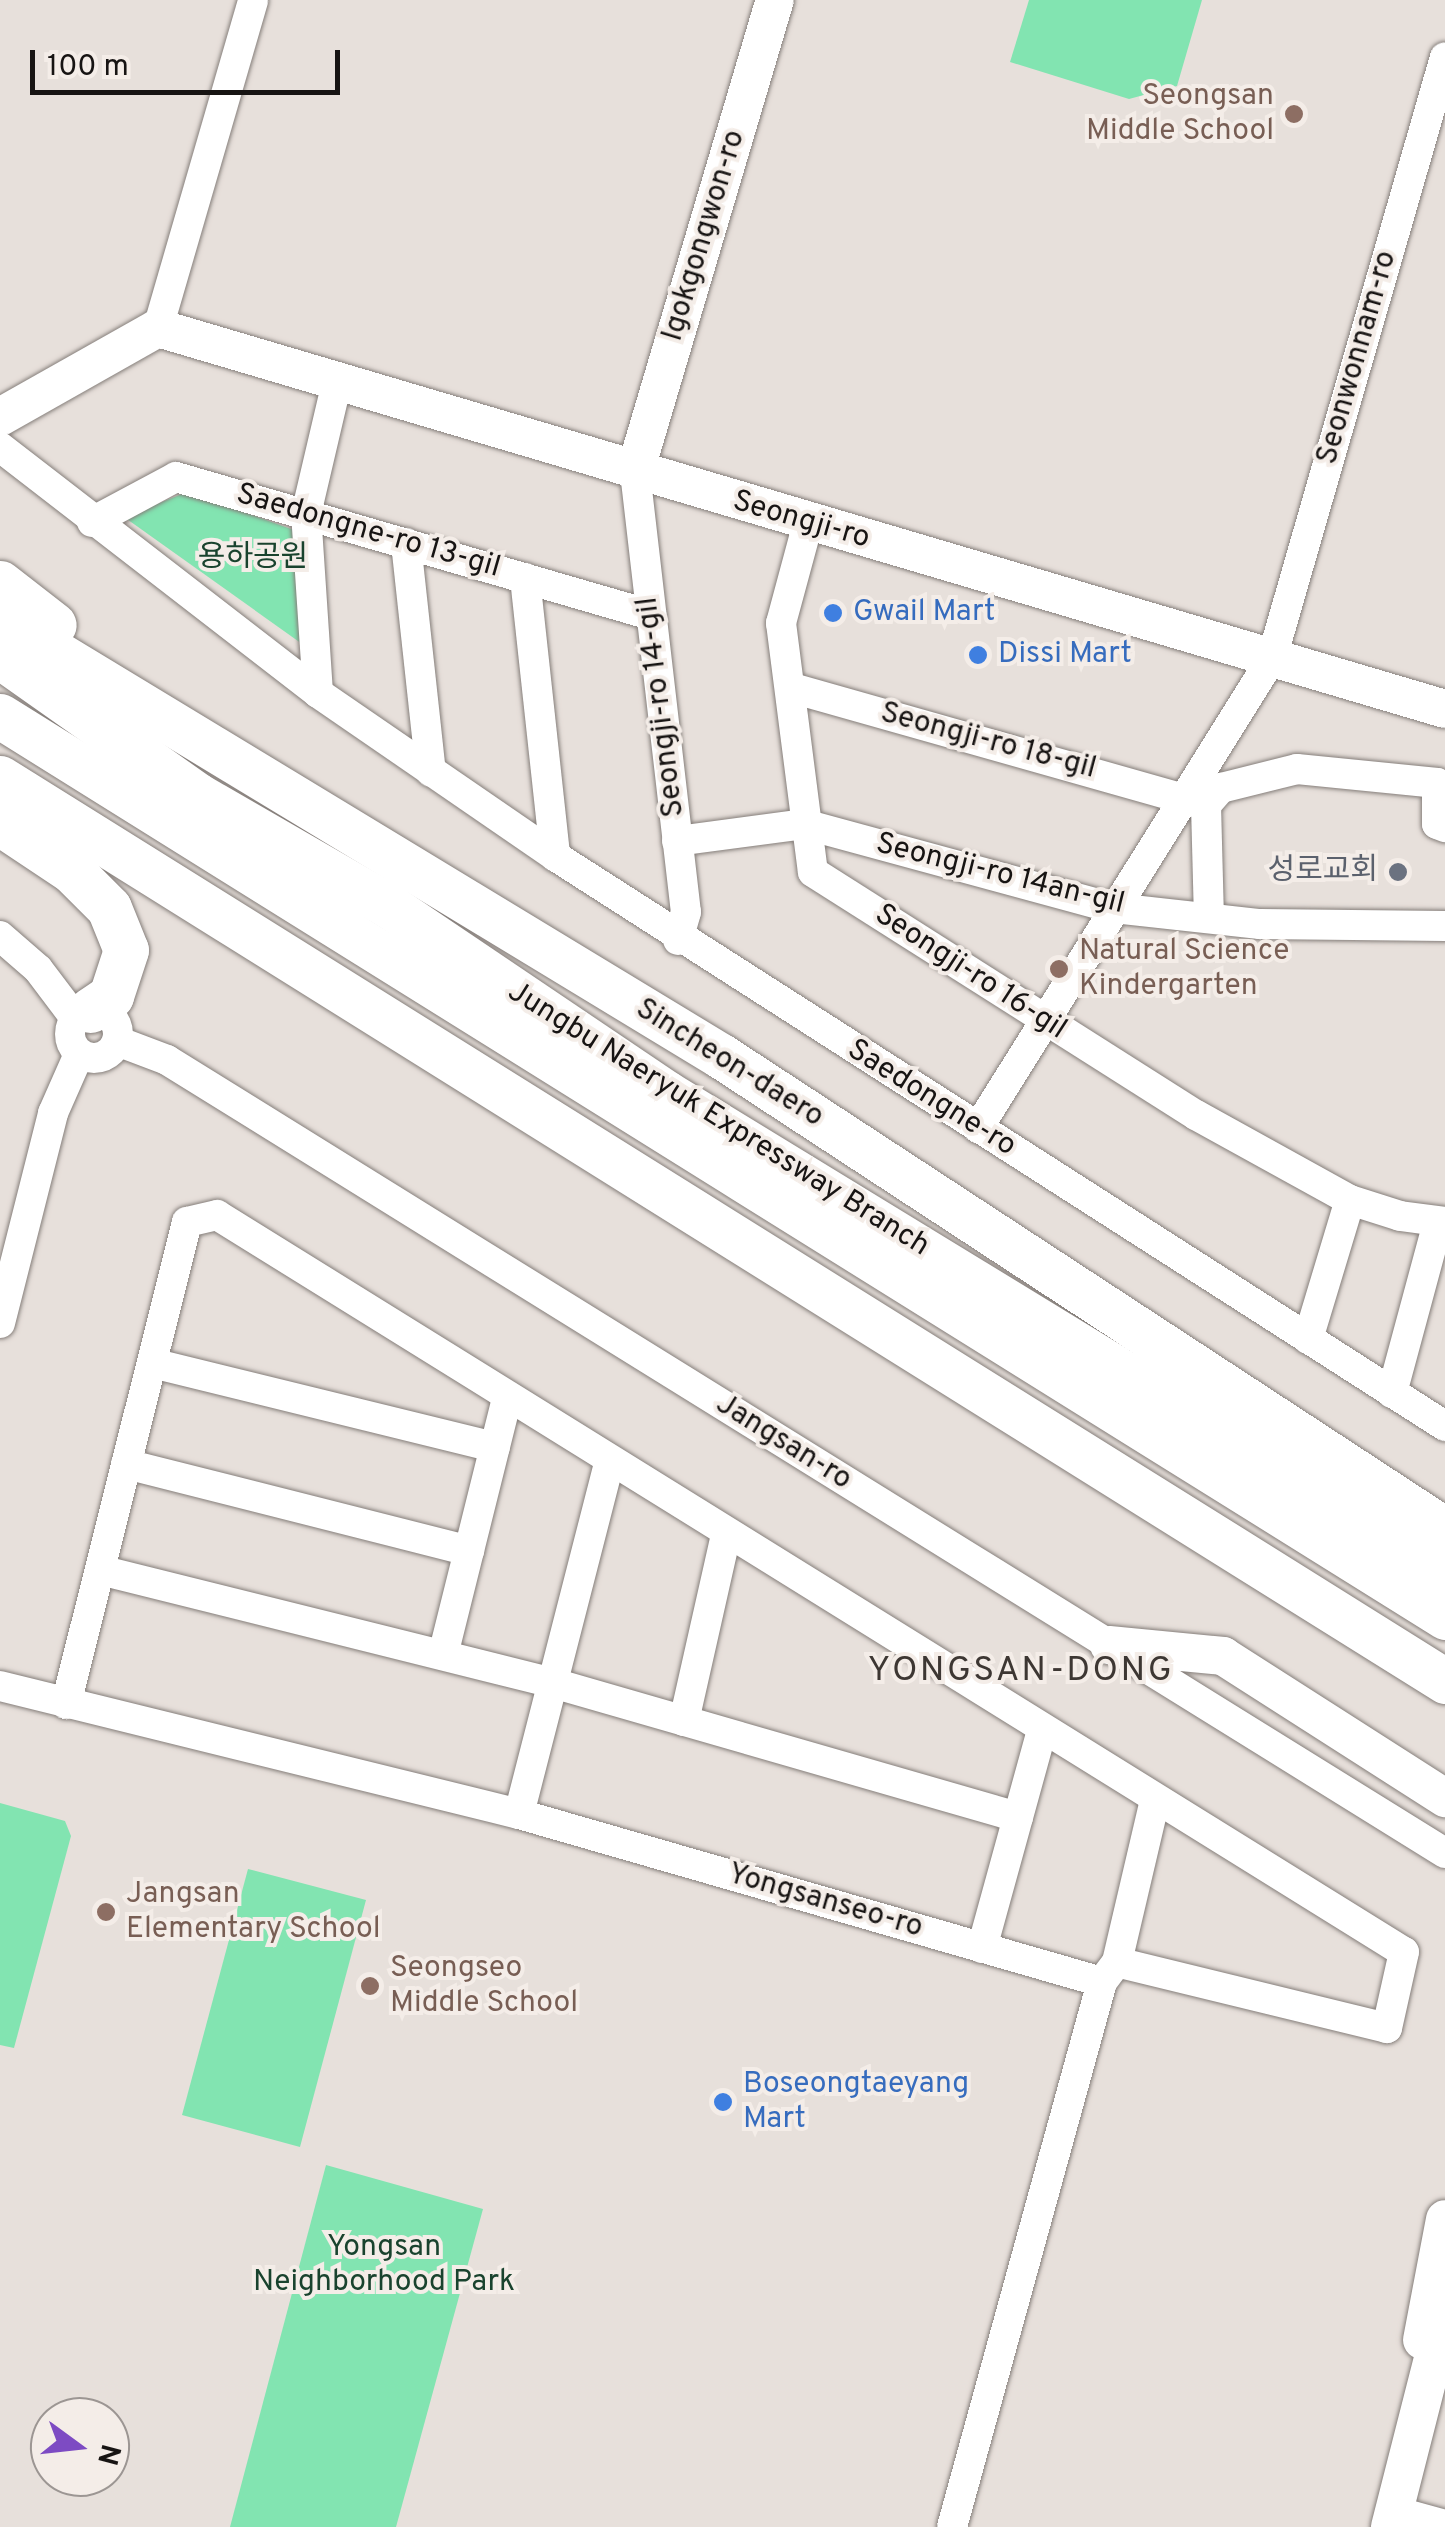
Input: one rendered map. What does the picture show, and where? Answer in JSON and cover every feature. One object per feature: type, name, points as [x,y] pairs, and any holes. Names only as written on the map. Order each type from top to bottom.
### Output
[{"type":"highway","points":[[0,583],[126,690]]},
{"type":"highway","name":"Sincheon-daero","points":[[0,619],[126,690],[721,1056],[1445,1530]]},
{"type":"highway","name":"Jungbu Naeryuk Expressway Branch","points":[[0,656],[197,795],[389,906],[666,1093],[1445,1569]]},
{"type":"highway","name":"Jungbu Naeryuk Expressway Branch","points":[[0,716],[1445,1617]]},
{"type":"highway","points":[[0,778],[1445,1682]]},
{"type":"highway","points":[[0,823],[72,871],[109,908],[126,950],[111,996],[94,1023]]},
{"type":"main road","name":"Igokgongwon-ro","points":[[635,472],[776,0]]},
{"type":"main road","name":"Seongji-ro","points":[[158,328],[1445,709]]},
{"type":"main road","points":[[0,416],[158,328]]},
{"type":"main road","points":[[1109,1645],[1222,1656],[1445,1798]]},
{"type":"main road","points":[[1419,2412],[1424,2310],[1445,2219]]},
{"type":"main road","points":[[1392,2519],[1445,2311]]},
{"type":"main road","points":[[1419,2412],[1445,2367]]},
{"type":"street","points":[[158,328],[253,0]]},
{"type":"street","name":"Seonwonnam-ro","points":[[1272,658],[1445,57]]},
{"type":"street","points":[[318,693],[306,514],[337,382]]},
{"type":"street","name":"Saedongne-ro","points":[[0,447],[92,522],[318,693],[678,940],[1445,1426]]},
{"type":"street","name":"Seongji-ro 14-gil","points":[[635,472],[686,912],[678,940]]},
{"type":"street","name":"Saedongne-ro 13-gil","points":[[92,522],[176,477],[651,615]]},
{"type":"street","name":"Seongji-ro 16-gil","points":[[808,523],[782,624],[813,872],[1043,1022],[1350,1200],[1441,1222]]},
{"type":"street","points":[[406,543],[432,772]]},
{"type":"street","points":[[525,578],[555,856]]},
{"type":"street","points":[[978,1128],[1114,908],[1195,801],[1272,658]]},
{"type":"street","name":"Seongji-ro 18-gil","points":[[792,688],[1195,801]]},
{"type":"street","points":[[1195,801],[1221,788],[1297,769],[1437,783],[1437,824],[1445,827]]},
{"type":"street","points":[[1195,801],[1208,918]]},
{"type":"street","name":"Seongji-ro 14an-gil","points":[[678,841],[804,824],[1114,908],[1208,918],[1445,926]]},
{"type":"street","points":[[0,936],[94,1023],[69,1033],[79,1054],[53,1112],[2,1310]]},
{"type":"street","name":"Jangsan-ro","points":[[94,1023],[167,1060],[1445,1853]]},
{"type":"street","points":[[1308,1339],[1350,1200]]},
{"type":"street","points":[[66,1704],[187,1222],[217,1215],[1155,1800],[952,2527]]},
{"type":"street","points":[[1392,1393],[1441,1222]]},
{"type":"street","points":[[152,1363],[495,1447]]},
{"type":"street","points":[[442,1655],[507,1398]]},
{"type":"street","points":[[519,1814],[609,1463]]},
{"type":"street","points":[[126,1464],[468,1552]]},
{"type":"street","points":[[684,1721],[726,1535]]},
{"type":"street","points":[[100,1570],[553,1683],[1018,1817]]},
{"type":"street","name":"Yongsanseo-ro","points":[[0,1686],[519,1814],[982,1948],[1387,2028],[1404,1952],[1155,1800]]},
{"type":"street","points":[[982,1948],[1042,1730]]},
{"type":"street","points":[[1392,2519],[1445,2525]]},
{"type":"green space","points":[[1029,0],[1202,0],[1177,86],[1129,99],[1010,62]]},
{"type":"green space","name":"용하공원","points":[[187,492],[294,530],[305,646],[124,517]]},
{"type":"green space","points":[[0,1803],[65,1821],[71,1836],[14,2048],[0,2045]]},
{"type":"green space","points":[[248,1869],[366,1900],[300,2147],[182,2115]]},
{"type":"green space","name":"Yongsan Neighborhood Park","points":[[326,2165],[483,2209],[396,2527],[230,2527]]},
{"type":"place","name":"Seongsan Middle School","points":[[1294,114]]},
{"type":"place","name":"Gwail Mart","points":[[833,613]]},
{"type":"place","name":"Dissi Mart","points":[[978,655]]},
{"type":"place","name":"성로교회","points":[[1398,872]]},
{"type":"place","name":"Natural Science Kindergarten","points":[[1059,969]]},
{"type":"place","name":"Jangsan Elementary School","points":[[106,1912]]},
{"type":"place","name":"Seongseo Middle School","points":[[370,1986]]},
{"type":"place","name":"Boseongtaeyang Mart","points":[[723,2102]]},
{"type":"district","name":"YONGSAN-DONG","points":[[1021,1671]]}]
